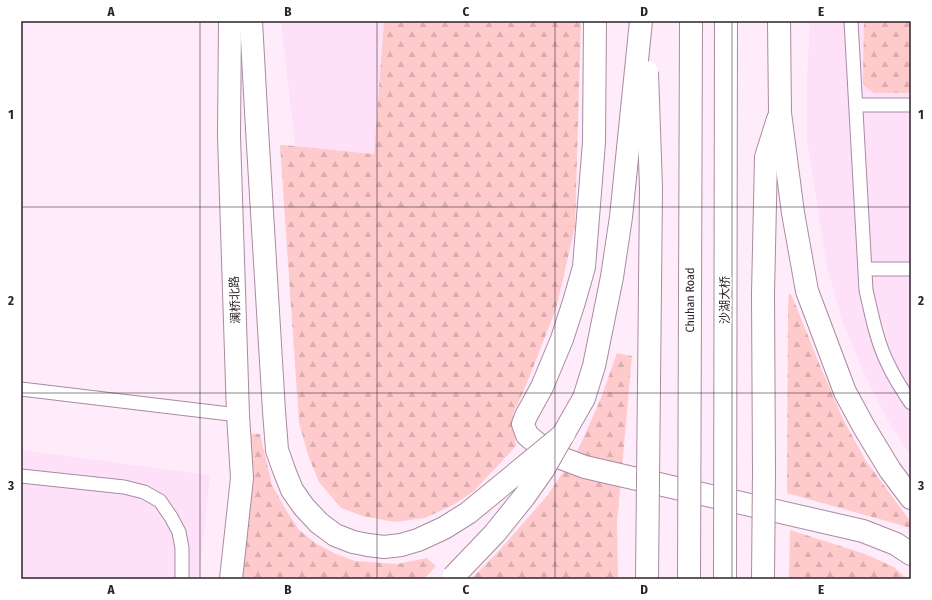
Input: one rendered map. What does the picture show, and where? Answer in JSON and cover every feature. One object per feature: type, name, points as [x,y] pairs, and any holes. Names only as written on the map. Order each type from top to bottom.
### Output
[{"type":"main road","name":"澜桥北路","points":[[230,21],[229,136],[238,415],[242,478],[231,579]]},
{"type":"main road","points":[[251,21],[277,450],[292,490],[304,507],[319,523],[335,535],[353,542],[368,545],[384,547],[401,545],[418,540],[444,528],[468,513],[564,434]]},
{"type":"main road","points":[[595,21],[594,142],[584,267],[562,339],[542,387],[523,424],[527,435],[545,450],[585,467],[862,531],[896,544],[911,554]]},
{"type":"main road","points":[[452,578],[495,533],[524,497],[543,470],[584,398],[594,366],[621,217],[641,21]]},
{"type":"main road","points":[[645,21],[651,188],[647,579]]},
{"type":"main road","name":"Chuhan Road","points":[[689,579],[691,21]]},
{"type":"main road","name":"沙湖大桥","points":[[725,579],[726,21]]},
{"type":"main road","points":[[779,21],[780,113],[793,213],[807,291],[845,392],[890,470],[911,498]]},
{"type":"main road","points":[[763,579],[763,294],[766,157],[780,113]]},
{"type":"lane","points":[[851,21],[866,290],[872,319],[880,345],[888,365],[911,403]]},
{"type":"lane","points":[[856,105],[911,105]]},
{"type":"lane","points":[[866,269],[911,269]]},
{"type":"lane","points":[[21,389],[238,415]]},
{"type":"lane","points":[[21,476],[124,487],[144,492],[160,501],[172,516],[180,532],[182,548],[182,579]]},
{"type":"shaded area","points":[[281,21],[384,21],[374,154],[295,146]]},
{"type":"shaded area","points":[[810,21],[911,21],[911,455],[890,424],[866,377],[844,326],[827,267],[807,140],[807,79]]},
{"type":"shaded area","points":[[21,450],[210,475],[199,579],[21,579]]},
{"type":"green space","points":[[384,21],[581,21],[575,227],[556,309],[527,383],[513,414],[516,446],[474,491],[453,505],[425,518],[395,522],[363,516],[341,508],[319,482],[309,458],[299,423],[280,145],[374,154]]},
{"type":"green space","points":[[864,21],[911,21],[911,93],[876,93],[865,86],[863,82]]},
{"type":"green space","points":[[789,294],[791,294],[843,419],[866,461],[911,522],[911,528],[787,493]]},
{"type":"green space","points":[[617,353],[632,356],[617,523],[618,579],[471,579],[497,553],[547,496],[578,450],[601,398]]},
{"type":"green space","points":[[250,434],[260,434],[272,485],[286,510],[299,530],[317,544],[336,554],[355,561],[397,564],[427,558],[436,566],[424,579],[236,579]]},
{"type":"green space","points":[[790,530],[865,554],[894,567],[907,579],[789,579]]}]
